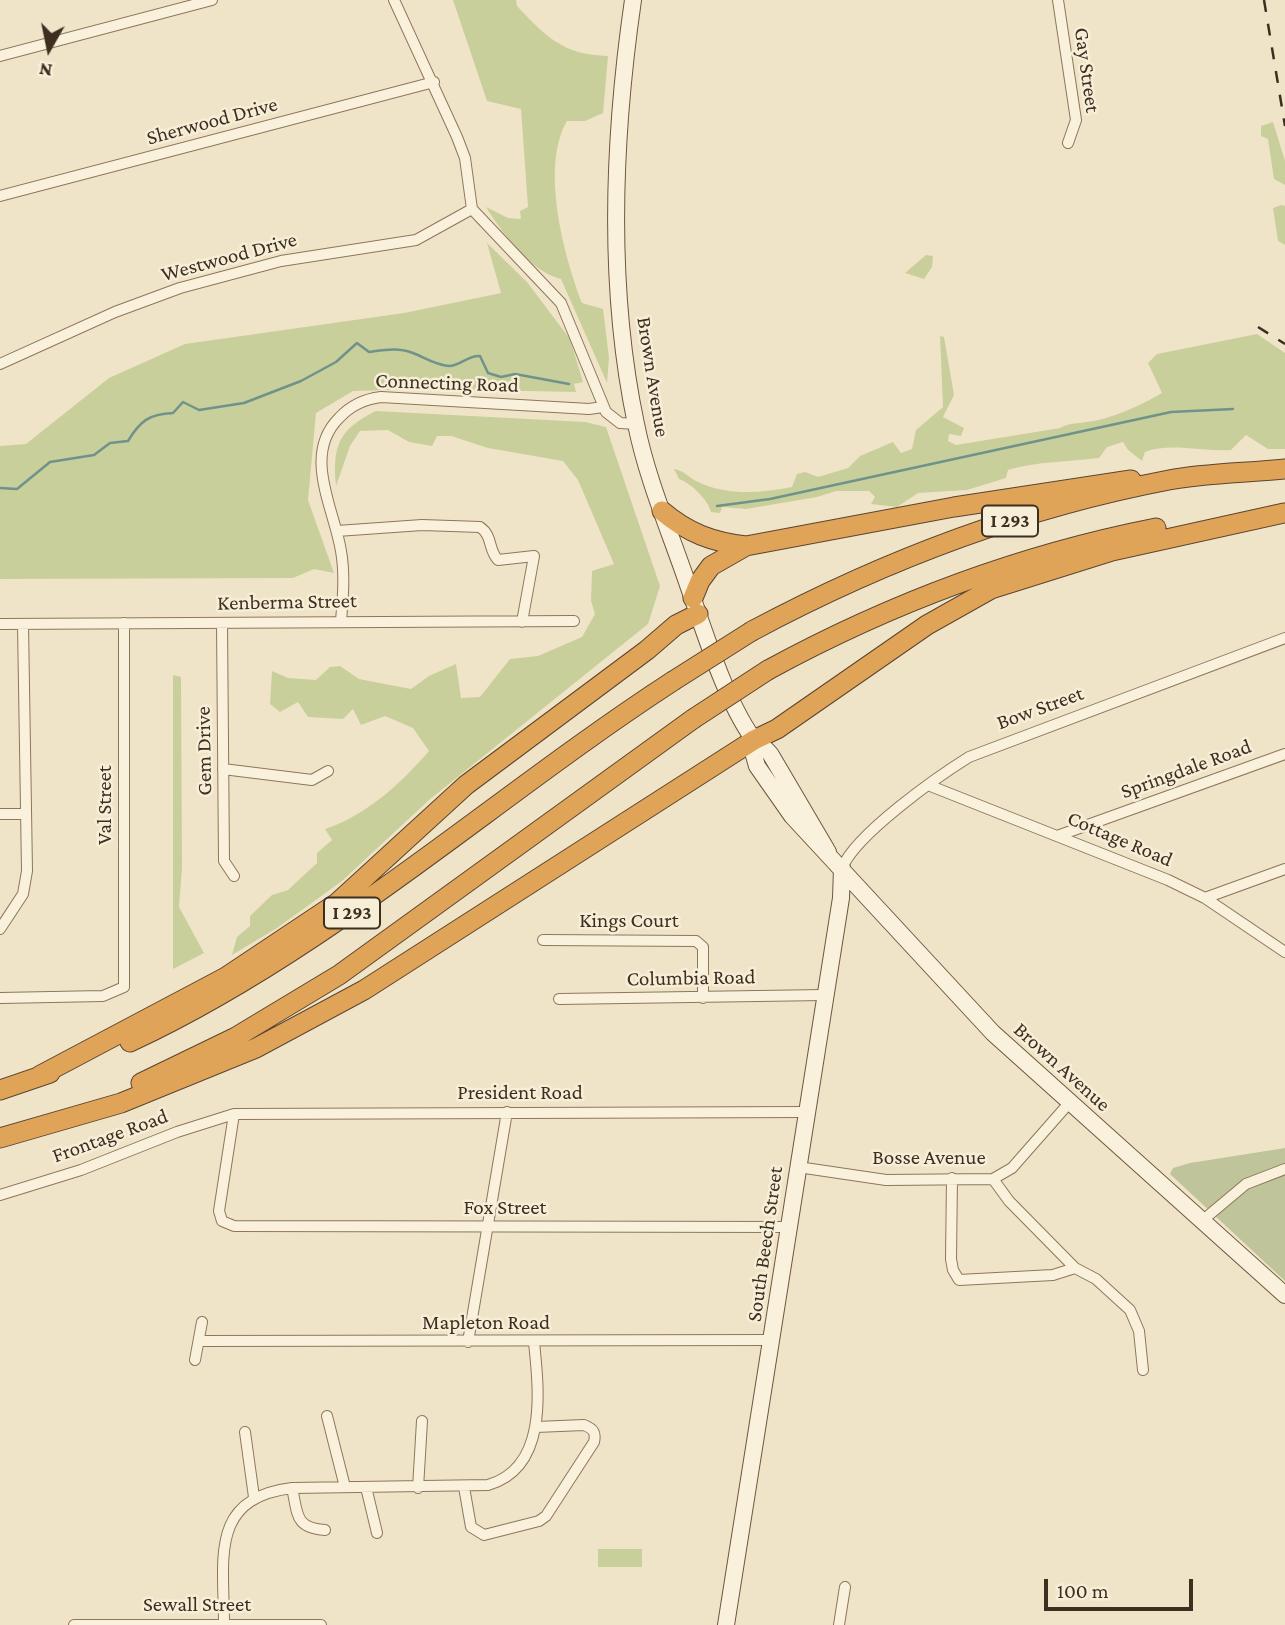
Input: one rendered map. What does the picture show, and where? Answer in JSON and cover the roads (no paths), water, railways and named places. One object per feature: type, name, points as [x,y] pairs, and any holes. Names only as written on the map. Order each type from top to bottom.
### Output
[{"type":"highway","name":"I 293","points":[[0,1090],[76,1066],[171,1023],[292,954],[380,894],[611,721],[752,631],[814,598],[929,548],[1033,514],[1171,480],[1285,469]]},
{"type":"highway","points":[[39,1076],[226,977],[337,903],[435,809],[647,650],[676,625],[696,606],[700,581],[711,566],[746,546],[1113,480],[1171,480]]},
{"type":"highway","points":[[662,511],[688,531],[705,539],[746,546]]},
{"type":"highway","points":[[67,1117],[121,1103],[224,1063],[364,990],[754,740],[777,729],[927,625],[991,589],[1112,551],[1284,513]]},
{"type":"highway","name":"I 293","points":[[0,1138],[67,1117],[236,1037],[339,975],[693,719],[768,670],[864,620],[1035,556],[1176,524],[1284,513]]},
{"type":"main road","name":"Brown Avenue","points":[[634,0],[622,103],[618,205],[622,331],[636,424],[662,511],[696,606],[754,740],[753,752],[757,766],[792,816],[993,1033],[1285,1295]]},
{"type":"main road","name":"South Beech Street","points":[[726,1625],[841,898],[842,868]]},
{"type":"street","points":[[0,55],[212,0]]},
{"type":"street","points":[[394,0],[465,158],[472,209],[561,303],[603,407],[620,422],[636,424]]},
{"type":"street","name":"Gay Street","points":[[1058,0],[1076,120],[1068,143]]},
{"type":"street","name":"Sherwood Drive","points":[[0,196],[433,82]]},
{"type":"street","name":"Westwood Drive","points":[[0,364],[115,312],[180,288],[281,261],[416,240],[472,209]]},
{"type":"street","name":"Connecting Road","points":[[341,621],[343,575],[337,531],[322,472],[322,449],[335,421],[359,402],[395,397],[589,409],[603,407]]},
{"type":"street","points":[[337,531],[422,525],[480,527],[491,538],[493,554],[498,560],[534,556],[522,622]]},
{"type":"street","name":"Kenberma Street","points":[[0,624],[575,621]]},
{"type":"street","name":"Val Street","points":[[0,998],[103,996],[124,987],[124,622]]},
{"type":"street","name":"Gem Drive","points":[[222,623],[224,861],[234,876]]},
{"type":"street","points":[[0,929],[18,904],[26,883],[23,624]]},
{"type":"street","name":"Bow Street","points":[[842,868],[852,851],[928,785],[969,757],[1001,742],[1285,638]]},
{"type":"street","name":"Springdale Road","points":[[1060,835],[1285,754]]},
{"type":"street","points":[[223,769],[312,780],[328,771]]},
{"type":"street","name":"Cottage Road","points":[[928,785],[1136,865],[1205,898],[1285,951]]},
{"type":"street","points":[[0,814],[26,814]]},
{"type":"street","points":[[1205,898],[1285,869]]},
{"type":"street","name":"Kings Court","points":[[543,940],[696,941],[702,947],[703,998]]},
{"type":"street","name":"Columbia Road","points":[[559,999],[824,995]]},
{"type":"street","name":"Bosse Avenue","points":[[798,1167],[886,1180],[993,1179],[1012,1168],[1070,1102]]},
{"type":"street","points":[[468,1342],[507,1112]]},
{"type":"street","name":"President Road","points":[[234,1114],[807,1112]]},
{"type":"street","name":"Frontage Road","points":[[0,1195],[81,1170],[177,1132],[234,1114]]},
{"type":"street","name":"Fox Street","points":[[234,1114],[220,1199],[222,1221],[246,1228],[789,1227]]},
{"type":"street","points":[[1202,1220],[1246,1184],[1285,1169]]},
{"type":"street","points":[[952,1178],[951,1259],[959,1280],[1053,1275],[1075,1268]]},
{"type":"street","points":[[993,1179],[1009,1201],[1075,1268],[1096,1279],[1130,1310],[1139,1331],[1143,1370]]},
{"type":"street","points":[[195,1360],[202,1322]]},
{"type":"street","name":"Mapleton Road","points":[[199,1341],[772,1340]]},
{"type":"street","points":[[224,1624],[228,1529],[239,1509],[254,1497],[268,1491],[292,1488],[488,1486],[508,1475],[530,1449],[536,1427],[534,1342]]},
{"type":"street","points":[[327,1416],[345,1487]]},
{"type":"street","points":[[418,1488],[422,1421]]},
{"type":"street","points":[[464,1487],[471,1527],[484,1535],[539,1521],[546,1516],[594,1443],[596,1434],[592,1428],[584,1425],[536,1427]]},
{"type":"street","points":[[245,1432],[254,1497]]},
{"type":"street","points":[[366,1487],[377,1533]]},
{"type":"street","points":[[292,1488],[300,1521],[306,1527],[325,1530]]},
{"type":"street","points":[[839,1625],[845,1587]]},
{"type":"street","name":"Sewall Street","points":[[74,1625],[320,1625]]},
{"type":"waterway","points":[[0,488],[17,489],[50,462],[94,455],[110,443],[128,441],[146,420],[173,413],[183,402],[199,410],[244,403],[301,381],[336,362],[357,343],[369,352],[402,350],[449,366],[480,356],[488,373],[501,377],[515,374],[569,384]]},
{"type":"waterway","points":[[717,506],[770,499],[1171,412],[1233,409]]},
{"type":"railway","points":[[1264,0],[1285,126]]},
{"type":"railway","points":[[1258,327],[1285,344]]}]
